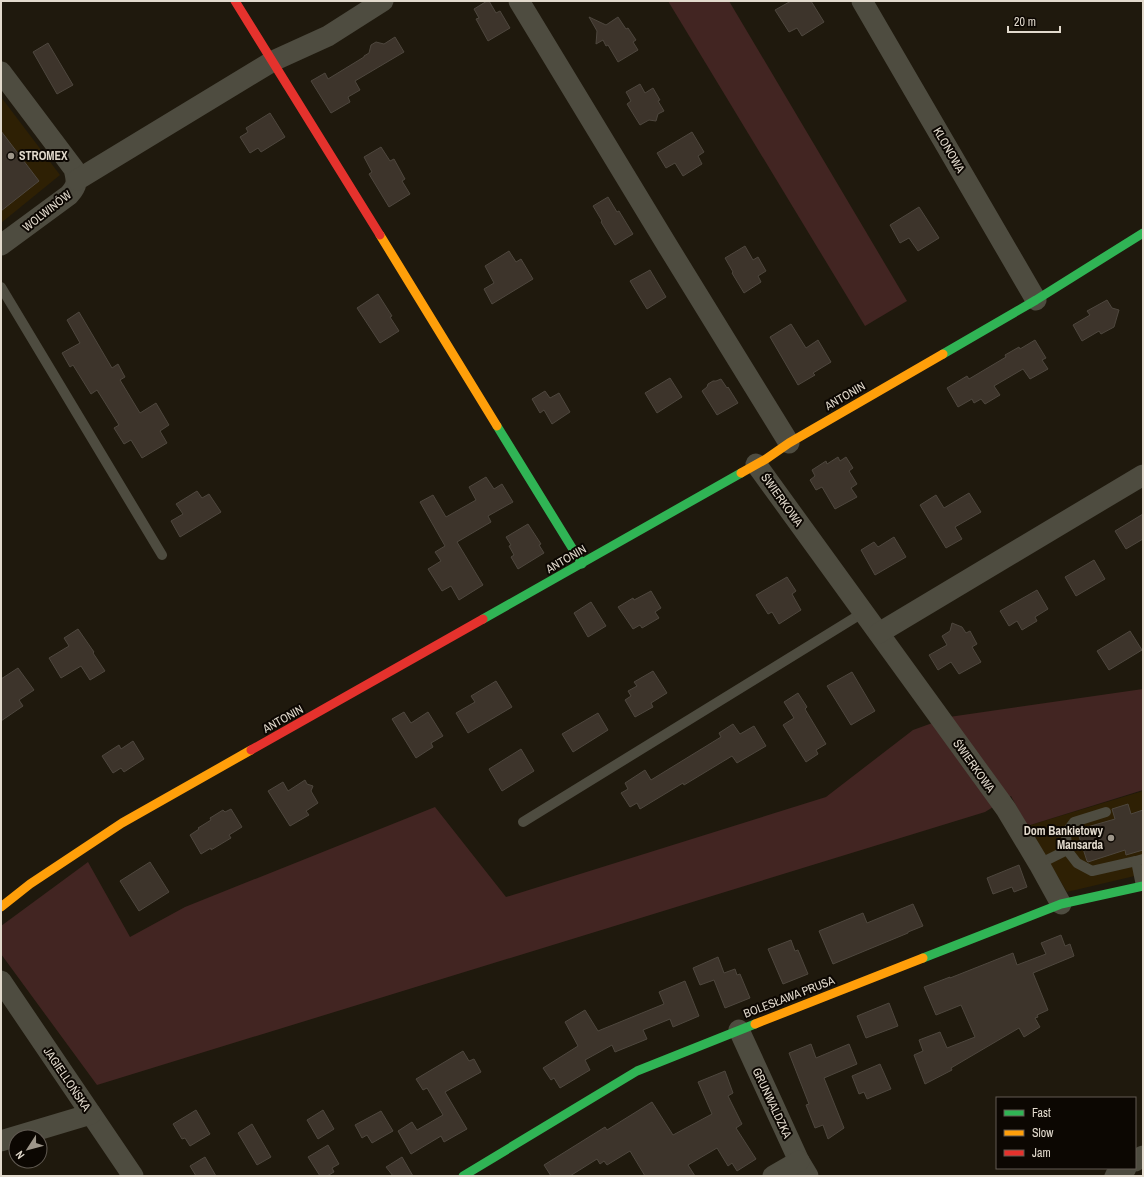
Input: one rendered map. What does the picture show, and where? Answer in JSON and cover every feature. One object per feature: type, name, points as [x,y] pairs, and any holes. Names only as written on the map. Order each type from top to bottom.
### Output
[{"type":"street","points":[[235,1],[582,564]]},
{"type":"street","points":[[77,180],[273,61],[328,36],[383,1]]},
{"type":"street","points":[[519,1],[789,443]]},
{"type":"street","name":"KLONOWA","points":[[862,1],[1036,300]]},
{"type":"street","name":"WOLWINÓW","points":[[1,72],[74,169],[77,180],[75,188],[69,195],[1,245]]},
{"type":"street","name":"ANTONIN","points":[[1,907],[30,884],[122,823],[766,459],[789,443],[1036,300],[1143,233]]},
{"type":"street","name":"ŚWIERKOWA","points":[[756,464],[1006,810],[1039,864],[1060,904]]},
{"type":"street","points":[[879,634],[1143,475]]},
{"type":"street","name":"BOLESŁAWA PRUSA","points":[[463,1176],[637,1071],[1060,904],[1142,886]]},
{"type":"street","name":"JAGIELLOŃSKA","points":[[1,981],[133,1176]]},
{"type":"street","name":"GRUNWALDZKA","points":[[738,1030],[803,1168]]},
{"type":"street","points":[[1,1141],[91,1114]]},
{"type":"street","points":[[773,1176],[803,1168]]},
{"type":"street","points":[[1115,1176],[1125,1169]]},
{"type":"lane","points":[[1,287],[162,555]]},
{"type":"lane","points":[[523,822],[864,612]]},
{"type":"lane","points":[[1106,812],[1074,822],[1066,833],[1068,850],[1077,863],[1092,871],[1140,860],[1142,886]]},
{"type":"lane","points":[[1039,864],[1068,850]]},
{"type":"shaded area","points":[[668,1],[729,1],[907,301],[865,326]]},
{"type":"shaded area","points":[[1,97],[60,175],[1,223]]},
{"type":"shaded area","points":[[1143,689],[1143,790],[1027,826],[1011,796],[985,812],[97,1085],[1,954],[1,926],[88,862],[130,937],[185,907],[435,807],[506,897],[826,797],[913,730],[949,717]]},
{"type":"shaded area","points":[[1143,791],[1143,874],[1067,892],[1027,826]]},
{"type":"building","points":[[489,1],[496,13],[500,11],[510,28],[488,41],[476,19],[479,18],[474,9]]},
{"type":"building","points":[[791,1],[811,1],[824,22],[802,36],[797,28],[789,32],[775,10]]},
{"type":"building","points":[[589,17],[606,25],[618,17],[636,40],[633,42],[638,50],[618,62],[608,45],[606,46],[603,40],[596,44],[597,31]]},
{"type":"building","points":[[395,37],[404,52],[355,81],[360,90],[348,97],[350,102],[331,113],[311,81],[325,73],[328,79],[364,57],[369,53],[371,45],[376,42],[384,44]]},
{"type":"building","points":[[48,43],[73,85],[57,94],[33,52]]},
{"type":"building","points":[[640,84],[645,93],[653,88],[664,111],[658,114],[656,121],[649,120],[640,125],[627,104],[631,101],[626,92]]},
{"type":"building","points":[[270,113],[285,137],[261,152],[258,148],[250,153],[240,137],[248,132],[246,128]]},
{"type":"building","name":"STROMEX","points":[[1,131],[39,181],[1,211]]},
{"type":"building","points":[[692,132],[704,152],[698,156],[702,164],[683,176],[675,163],[666,168],[657,153]]},
{"type":"building","points":[[381,147],[390,161],[394,159],[405,179],[402,181],[410,194],[389,207],[369,174],[372,172],[364,157]]},
{"type":"building","points":[[608,197],[617,212],[619,211],[633,234],[615,245],[593,206]]},
{"type":"building","points":[[919,207],[939,238],[918,251],[909,238],[900,243],[890,225]]},
{"type":"building","points":[[745,246],[753,260],[758,257],[766,271],[758,276],[761,282],[744,293],[725,258]]},
{"type":"building","points":[[509,251],[516,262],[521,259],[533,279],[492,304],[484,289],[494,283],[485,266]]},
{"type":"building","points":[[650,270],[666,297],[647,309],[630,281]]},
{"type":"building","points":[[378,294],[392,316],[390,317],[399,331],[380,343],[357,308]]},
{"type":"building","points":[[1107,300],[1112,308],[1119,310],[1114,327],[1101,334],[1099,331],[1082,341],[1073,325],[1090,315],[1087,311]]},
{"type":"building","points":[[79,312],[112,368],[118,364],[125,377],[120,380],[140,413],[156,403],[169,425],[160,431],[167,443],[142,458],[131,440],[124,444],[114,428],[119,425],[97,390],[91,394],[73,365],[70,367],[62,353],[80,343],[67,320]]},
{"type":"building","points":[[791,324],[806,348],[818,340],[831,362],[813,373],[815,375],[798,385],[770,337]]},
{"type":"building","points":[[1035,340],[1046,358],[1042,360],[1048,369],[1030,379],[1023,369],[994,386],[1000,395],[985,404],[981,399],[974,403],[972,399],[958,407],[947,388],[967,376],[969,379],[1006,357],[1005,355],[1019,347],[1020,349]]},
{"type":"building","points":[[670,378],[682,397],[657,413],[645,393]]},
{"type":"building","points":[[721,379],[738,403],[717,415],[702,391],[708,384]]},
{"type":"building","points":[[545,391],[550,398],[559,393],[570,412],[552,424],[544,410],[540,413],[532,399]]},
{"type":"building","points":[[838,457],[840,461],[846,457],[853,468],[849,471],[857,484],[851,488],[857,497],[835,509],[822,487],[816,490],[810,480],[815,476],[812,470],[826,461],[827,464]]},
{"type":"building","points":[[486,477],[494,489],[502,484],[513,502],[488,516],[491,522],[457,542],[483,585],[459,600],[451,586],[442,591],[428,569],[441,561],[435,552],[445,546],[420,502],[433,495],[446,517],[476,500],[469,487]]},
{"type":"building","points":[[197,491],[202,498],[209,494],[221,512],[180,537],[171,521],[183,514],[176,504]]},
{"type":"building","points":[[969,493],[981,512],[955,527],[962,539],[946,548],[920,505],[936,495],[944,508]]},
{"type":"building","points":[[1143,514],[1143,539],[1126,549],[1115,531]]},
{"type":"building","points":[[528,524],[541,544],[539,545],[544,553],[518,569],[511,557],[514,555],[509,546],[511,545],[506,537]]},
{"type":"building","points":[[894,537],[906,557],[875,575],[861,550],[874,542],[878,547]]},
{"type":"building","points":[[1094,560],[1105,579],[1076,596],[1065,577]]},
{"type":"building","points":[[787,577],[796,591],[792,594],[801,610],[779,624],[772,612],[768,614],[756,595]]},
{"type":"building","points":[[1037,590],[1048,609],[1035,617],[1037,621],[1022,630],[1017,621],[1009,626],[1000,611]]},
{"type":"building","points":[[651,591],[661,608],[655,612],[659,618],[642,628],[640,625],[633,629],[618,607],[633,598],[634,600]]},
{"type":"building","points":[[591,602],[606,626],[588,637],[574,613]]},
{"type":"building","points":[[952,623],[962,627],[966,633],[970,631],[977,644],[972,647],[981,662],[959,674],[951,662],[938,670],[929,655],[947,645],[942,636],[950,631]]},
{"type":"building","points":[[78,629],[105,671],[90,680],[81,666],[61,678],[49,658],[69,646],[64,638]]},
{"type":"building","points":[[1130,631],[1142,650],[1109,670],[1097,651]]},
{"type":"building","points":[[18,668],[34,690],[19,700],[23,706],[1,721],[1,679]]},
{"type":"building","points":[[653,671],[667,693],[651,703],[653,707],[635,717],[625,700],[631,696],[628,691],[637,686],[634,682]]},
{"type":"building","points":[[852,672],[875,711],[851,725],[827,686]]},
{"type":"building","points":[[496,681],[512,707],[468,733],[456,713],[475,702],[471,696]]},
{"type":"building","points":[[798,693],[807,707],[805,709],[826,744],[816,750],[818,754],[806,762],[783,725],[794,718],[784,702]]},
{"type":"building","points":[[404,712],[411,723],[428,712],[443,736],[431,743],[433,747],[416,758],[392,719]]},
{"type":"building","points":[[598,713],[608,730],[573,752],[562,734]]},
{"type":"building","points":[[733,724],[740,734],[754,726],[766,746],[737,763],[732,756],[640,809],[637,803],[630,807],[621,793],[628,789],[625,783],[645,770],[651,780],[721,737],[719,733]]},
{"type":"building","points":[[133,741],[144,759],[124,772],[121,768],[113,773],[102,756],[119,745],[121,749]]},
{"type":"building","points":[[521,749],[534,771],[502,791],[489,769]]},
{"type":"building","points":[[305,780],[307,784],[313,786],[311,791],[318,803],[306,811],[309,815],[290,826],[268,791],[283,782],[288,791]]},
{"type":"building","name":"Dom Bankietowy Mansarda","points":[[1128,804],[1131,814],[1143,810],[1143,850],[1126,855],[1125,850],[1088,862],[1077,830],[1115,819],[1112,809]]},
{"type":"building","points":[[231,809],[242,827],[229,835],[231,838],[201,854],[190,835],[211,820],[210,818],[223,810],[225,812]]},
{"type":"building","points":[[150,862],[169,892],[139,911],[120,881]]},
{"type":"building","points":[[1019,865],[1027,887],[1014,892],[1012,887],[993,894],[987,878]]},
{"type":"building","points":[[913,904],[923,926],[833,964],[819,931],[863,913],[867,923]]},
{"type":"building","points":[[1061,935],[1065,946],[1070,944],[1074,956],[1033,973],[1048,1010],[1037,1015],[1038,1017],[1035,1018],[1040,1027],[1024,1037],[1019,1028],[951,1068],[952,1070],[925,1084],[914,1055],[923,1051],[919,1040],[940,1032],[947,1048],[975,1037],[961,1005],[936,1015],[924,987],[1013,953],[1017,965],[1046,954],[1041,943]]},
{"type":"building","points":[[791,940],[795,951],[798,950],[808,974],[783,984],[768,949]]},
{"type":"building","points":[[718,957],[724,973],[735,969],[737,975],[740,974],[750,998],[725,1008],[714,980],[700,985],[693,968]]},
{"type":"building","points":[[685,981],[699,1016],[673,1027],[670,1019],[643,1030],[647,1039],[615,1052],[612,1045],[585,1060],[590,1070],[560,1088],[554,1078],[551,1080],[543,1068],[578,1046],[565,1022],[585,1010],[598,1031],[664,1004],[659,992]]},
{"type":"building","points":[[889,1003],[898,1026],[866,1038],[857,1016]]},
{"type":"building","points":[[811,1044],[816,1058],[849,1044],[857,1064],[824,1078],[844,1128],[828,1139],[823,1125],[815,1128],[806,1105],[809,1104],[789,1053]]},
{"type":"building","points":[[463,1051],[469,1061],[474,1059],[481,1072],[445,1092],[467,1129],[444,1142],[441,1136],[411,1154],[398,1131],[412,1122],[417,1130],[443,1115],[427,1088],[423,1090],[416,1079]]},
{"type":"building","points":[[880,1064],[891,1089],[867,1099],[864,1092],[859,1094],[852,1076]]},
{"type":"building","points":[[725,1071],[733,1093],[728,1096],[742,1124],[736,1128],[756,1159],[737,1171],[732,1163],[728,1166],[717,1148],[688,1165],[695,1176],[645,1176],[630,1151],[607,1165],[604,1161],[600,1164],[597,1159],[570,1176],[551,1176],[544,1165],[605,1127],[607,1130],[652,1102],[673,1135],[712,1114],[698,1082]]},
{"type":"building","points":[[196,1110],[210,1134],[190,1146],[185,1138],[182,1139],[173,1124]]},
{"type":"building","points":[[323,1110],[334,1129],[318,1139],[307,1120]]},
{"type":"building","points":[[381,1111],[393,1131],[372,1143],[367,1135],[362,1138],[355,1125]]},
{"type":"building","points":[[252,1124],[271,1157],[257,1165],[238,1133]]},
{"type":"building","points":[[328,1145],[339,1164],[332,1168],[334,1172],[327,1176],[320,1176],[308,1157]]},
{"type":"building","points":[[205,1157],[216,1176],[196,1176],[190,1166]]},
{"type":"building","points":[[402,1157],[413,1176],[393,1176],[386,1167]]},
{"type":"traffic: fast","points":[[943,354],[1036,300],[1143,233]]},
{"type":"traffic: fast","points":[[497,426],[582,564]]},
{"type":"traffic: fast","points":[[483,619],[741,473]]},
{"type":"traffic: fast","points":[[923,958],[1061,904],[1143,886]]},
{"type":"traffic: fast","points":[[463,1176],[637,1071],[755,1024]]},
{"type":"traffic: slow","points":[[380,235],[497,426]]},
{"type":"traffic: slow","points":[[741,473],[766,459],[789,443],[943,354]]},
{"type":"traffic: slow","points":[[1,907],[30,884],[122,823],[251,750]]},
{"type":"traffic: slow","points":[[755,1024],[923,958]]},
{"type":"traffic: jam","points":[[235,1],[380,235]]},
{"type":"traffic: jam","points":[[251,750],[483,619]]},
{"type":"place","name":"STROMEX","points":[[11,156]]},
{"type":"place","name":"Dom Bankietowy Mansarda","points":[[1111,838]]}]
